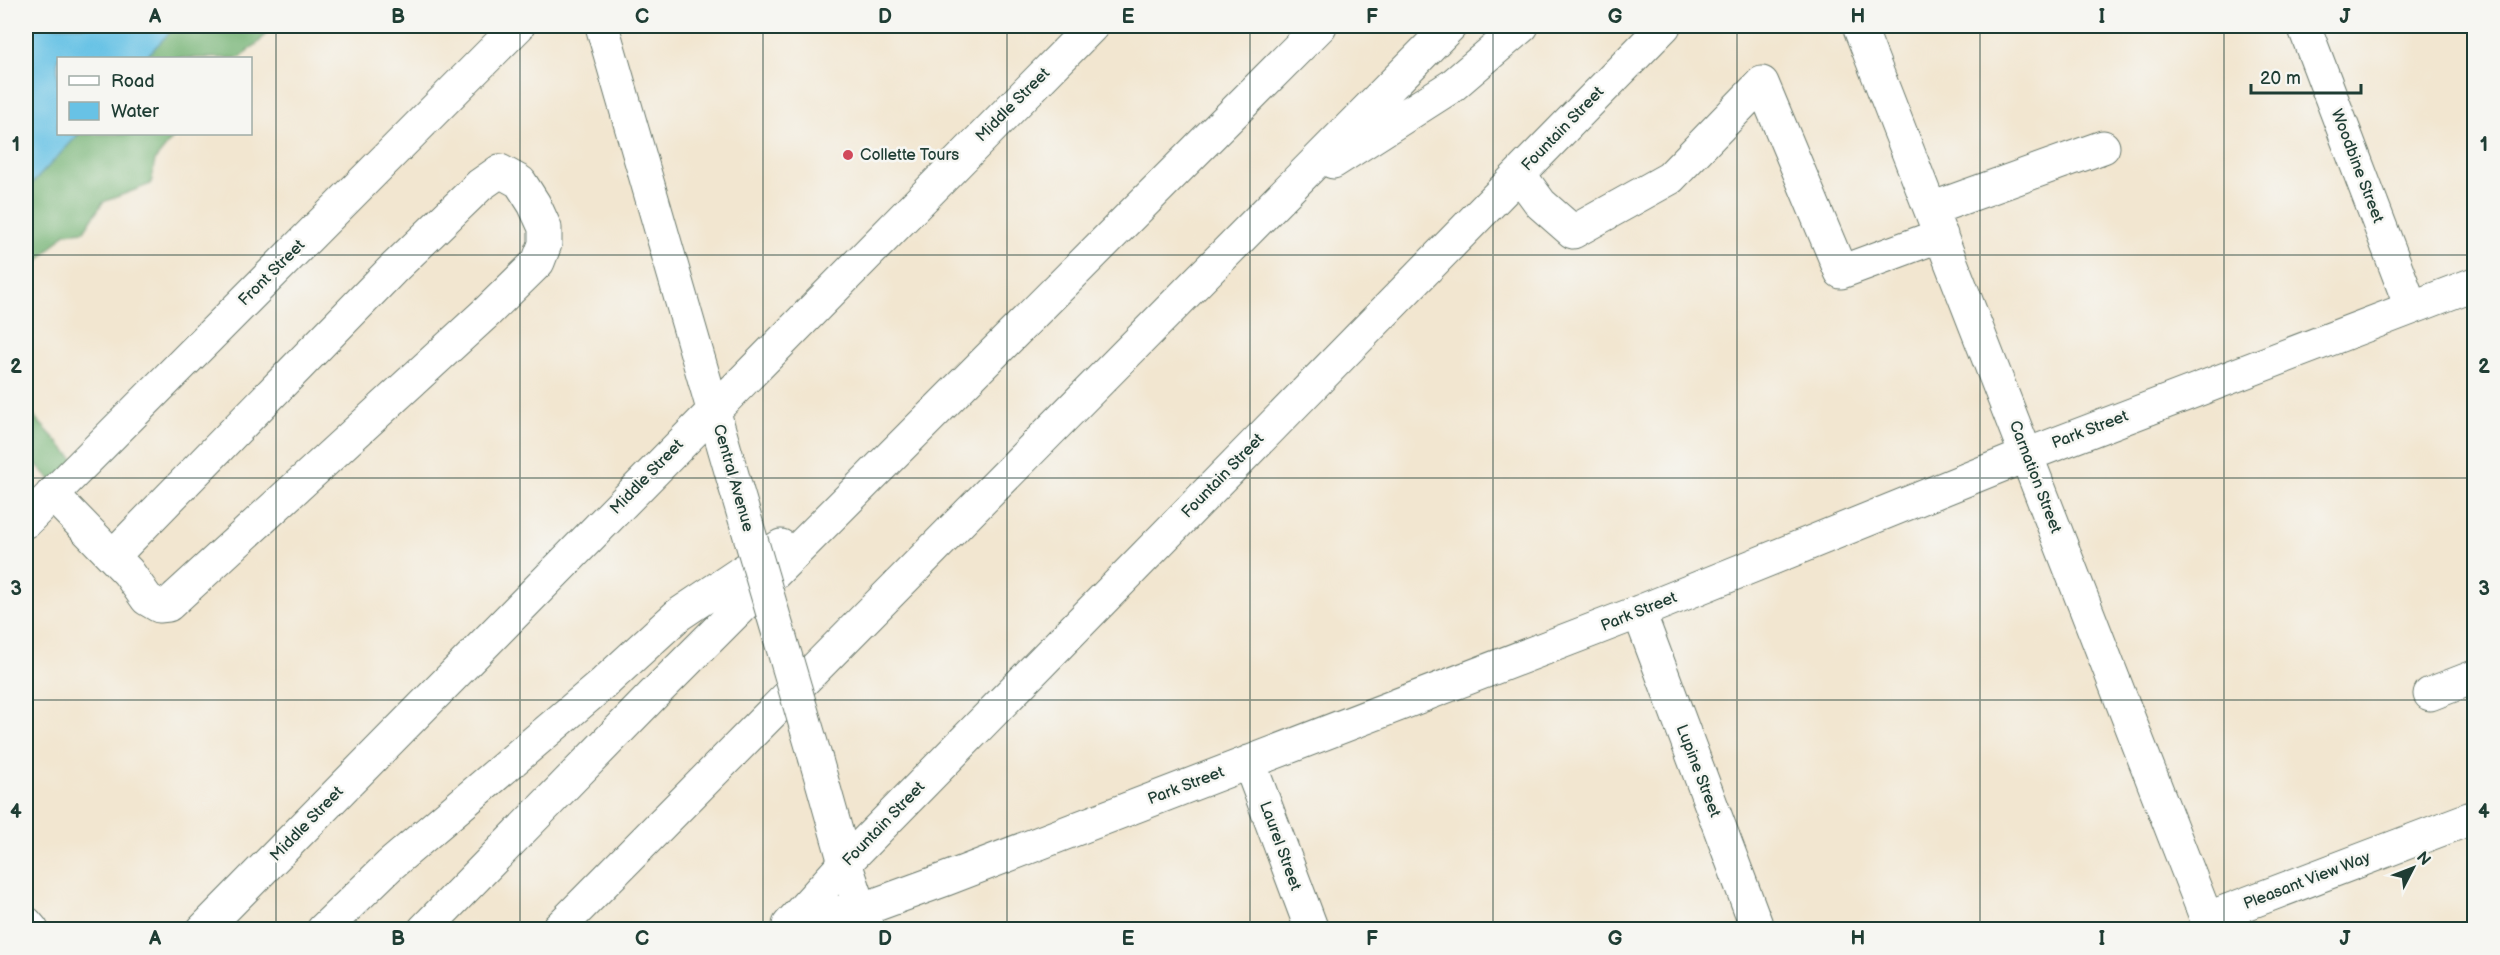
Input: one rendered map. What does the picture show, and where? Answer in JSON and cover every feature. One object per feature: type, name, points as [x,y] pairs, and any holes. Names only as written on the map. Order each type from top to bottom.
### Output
[{"type":"main road","name":"Front Street","points":[[26,521],[518,26]]},
{"type":"main road","name":"Central Avenue","points":[[602,26],[845,863],[865,920]]},
{"type":"main road","name":"Middle Street","points":[[203,930],[1092,26]]},
{"type":"main road","points":[[424,930],[842,505],[1320,26]]},
{"type":"main road","points":[[557,930],[1450,26]]},
{"type":"main road","points":[[1281,196],[1452,86],[1522,26]]},
{"type":"main road","name":"Fountain Street","points":[[791,923],[845,863],[1664,26]]},
{"type":"main road","name":"Carnation Street","points":[[1859,26],[2209,924]]},
{"type":"main road","name":"Woodbine Street","points":[[2304,26],[2411,307]]},
{"type":"main road","points":[[1519,174],[1541,204],[1574,232],[1670,178],[1762,83],[1841,272],[1936,222],[2103,147]]},
{"type":"main road","points":[[52,494],[128,572],[147,598],[159,606],[168,605],[538,262],[545,244],[545,228],[520,182],[500,171],[480,185],[384,278],[113,556]]},
{"type":"main road","name":"Park Street","points":[[791,923],[865,920],[1249,762],[1639,612],[2027,454],[2475,284]]},
{"type":"main road","points":[[323,930],[397,859],[605,682],[678,615],[842,505]]},
{"type":"main road","name":"Lupine Street","points":[[1639,612],[1758,930]]},
{"type":"main road","points":[[2430,694],[2475,677]]},
{"type":"main road","name":"Laurel Street","points":[[1249,762],[1312,930]]},
{"type":"main road","name":"Pleasant View Way","points":[[2209,924],[2475,817]]},
{"type":"main road","points":[[26,923],[32,930]]},
{"type":"green space","points":[[131,26],[272,26],[260,41],[241,57],[101,57]]},
{"type":"green space","points":[[57,134],[175,135],[155,160],[151,184],[103,202],[84,231],[65,233],[29,271],[26,285],[26,145]]},
{"type":"green space","points":[[26,408],[81,467],[60,489],[26,454]]},
{"type":"water","points":[[26,26],[176,26],[146,57],[57,57],[57,135],[78,135],[26,190]]},
{"type":"place","name":"Collette Tours","points":[[848,155]]}]
